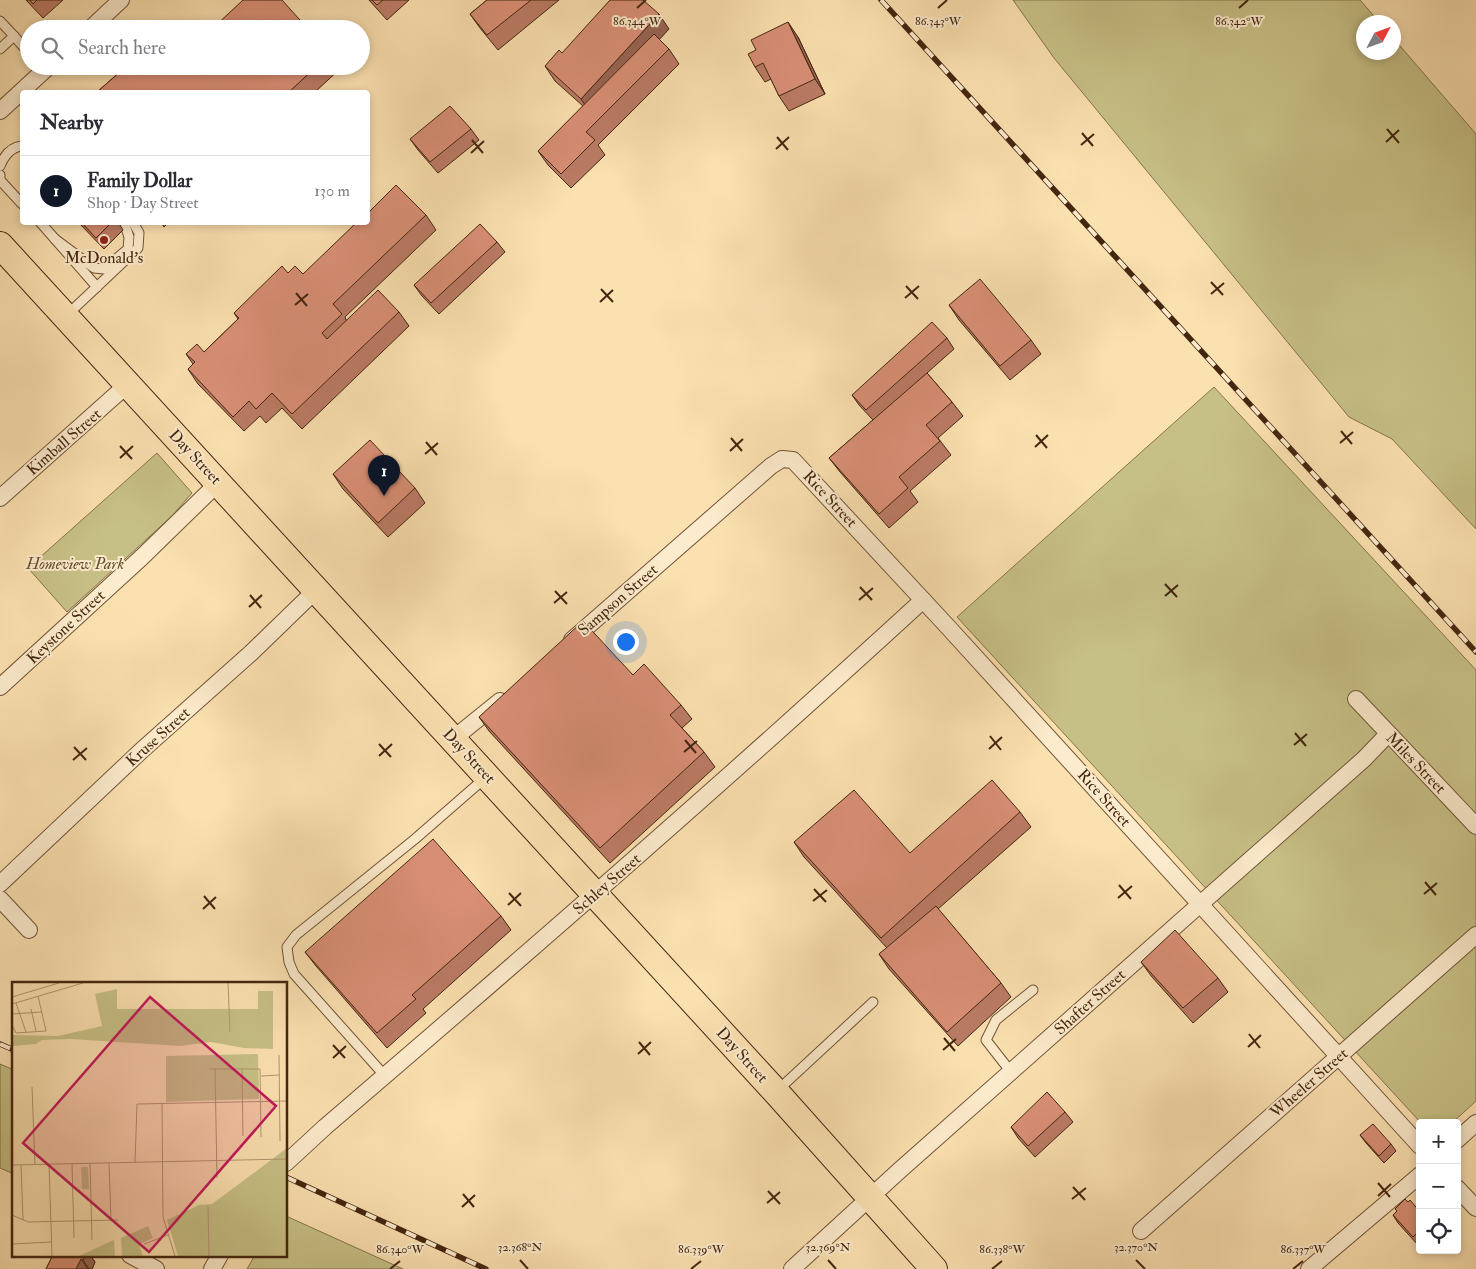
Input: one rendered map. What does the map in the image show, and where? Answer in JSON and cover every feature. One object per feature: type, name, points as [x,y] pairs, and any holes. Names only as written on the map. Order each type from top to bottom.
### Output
[{"type":"main road","name":"Day Street","points":[[3,254],[65,316],[128,384],[776,1092],[934,1269]]},
{"type":"street","points":[[98,20],[115,2]]},
{"type":"street","points":[[22,90],[38,75]]},
{"type":"street","points":[[0,111],[20,92]]},
{"type":"street","name":"Kimball Street","points":[[0,498],[128,384]]},
{"type":"street","name":"Rice Street","points":[[782,459],[794,460],[803,468],[1416,1142]]},
{"type":"street","name":"Sampson Street","points":[[560,650],[771,466],[782,459]]},
{"type":"street","name":"Keystone Street","points":[[0,687],[142,557],[218,483]]},
{"type":"street","name":"Kruse Street","points":[[0,884],[136,756],[252,653],[316,590]]},
{"type":"street","name":"Schley Street","points":[[288,1161],[384,1076],[596,895],[756,753],[923,600]]},
{"type":"street","points":[[453,739],[509,693]]},
{"type":"street","name":"Miles Street","points":[[1356,699],[1476,826]]},
{"type":"street","name":"Shafter Street","points":[[792,1269],[1364,759],[1388,734]]},
{"type":"street","points":[[0,899],[29,930]]},
{"type":"street","name":"Wheeler Street","points":[[1141,1230],[1476,935]]},
{"type":"street","points":[[1461,1136],[1476,1123]]},
{"type":"street","points":[[1309,1269],[1416,1178]]},
{"type":"street","points":[[1461,1192],[1476,1208]]},
{"type":"street","points":[[132,1256],[156,1269]]},
{"type":"street","points":[[212,1269],[219,1256]]},
{"type":"lane","points":[[0,21],[20,42]]},
{"type":"lane","points":[[0,49],[14,36]]},
{"type":"lane","points":[[0,166],[2,154],[20,146]]},
{"type":"lane","points":[[0,176],[0,180],[20,202]]},
{"type":"lane","points":[[43,225],[96,287]]},
{"type":"lane","points":[[55,239],[94,268],[104,269],[128,249],[130,238],[125,225]]},
{"type":"lane","points":[[65,316],[138,248],[139,234],[135,225]]},
{"type":"lane","points":[[384,1076],[294,974],[289,962],[287,947],[296,935],[415,839],[487,776]]},
{"type":"lane","points":[[1011,1072],[986,1040],[996,1020],[1032,990]]},
{"type":"lane","points":[[776,1092],[873,1002]]},
{"type":"green space","points":[[1013,0],[1360,0],[1373,15],[1356,15],[1356,60],[1401,60],[1401,47],[1476,134],[1476,529],[1392,439],[1349,417],[1054,58]]},
{"type":"green space","points":[[1214,387],[1476,670],[1476,1101],[1456,1119],[1417,1119],[957,617]]},
{"type":"green space","name":"Homeview Park","points":[[157,453],[192,493],[172,516],[67,612],[28,568]]},
{"type":"green space","points":[[0,1064],[12,1069],[12,1173],[0,1168]]},
{"type":"green space","points":[[288,1217],[403,1269],[247,1269],[254,1256],[288,1256]]},
{"type":"building","points":[[243,0],[282,0],[300,20],[222,20]]},
{"type":"building","points":[[372,0],[383,0],[377,5]]},
{"type":"building","points":[[487,0],[531,0],[487,35],[470,14]]},
{"type":"building","points":[[610,0],[643,0],[659,14],[581,99],[545,66],[559,50],[562,53]]},
{"type":"building","points":[[788,22],[815,79],[779,96],[763,63],[755,67],[748,54],[756,50],[751,40]]},
{"type":"building","points":[[654,34],[669,49],[586,132],[595,140],[561,174],[538,151]]},
{"type":"building","points":[[116,75],[307,75],[291,90],[99,90]]},
{"type":"building","points":[[450,106],[471,129],[430,162],[410,139]]},
{"type":"building","points":[[396,185],[426,215],[333,304],[342,314],[322,333],[327,339],[378,290],[399,312],[292,414],[272,393],[256,409],[249,401],[233,417],[188,369],[195,362],[186,354],[197,344],[204,352],[239,318],[234,313],[282,266],[288,273],[295,266],[303,274],[354,225],[370,225],[370,211]]},
{"type":"building","points":[[480,224],[497,242],[431,303],[414,285]]},
{"type":"building","points":[[84,225],[109,225],[96,238]]},
{"type":"building","points":[[980,279],[1031,340],[1000,366],[949,305]]},
{"type":"building","points":[[932,322],[947,338],[866,410],[852,395]]},
{"type":"building","points":[[927,373],[952,402],[926,425],[940,441],[899,477],[908,488],[879,514],[829,458]]},
{"type":"building","points":[[370,440],[415,488],[378,523],[333,474]]},
{"type":"building","points":[[583,621],[633,675],[644,664],[681,705],[670,715],[704,752],[600,848],[479,717]]},
{"type":"building","points":[[992,780],[1020,812],[881,938],[794,842],[854,790],[910,853]]},
{"type":"building","points":[[433,839],[501,916],[412,995],[416,999],[377,1033],[305,952]]},
{"type":"building","points":[[936,906],[1001,983],[947,1032],[879,954]]},
{"type":"building","points":[[1175,930],[1218,978],[1183,1008],[1141,962]]},
{"type":"building","points":[[1047,1092],[1065,1112],[1028,1146],[1011,1127]]},
{"type":"building","points":[[1373,1124],[1391,1144],[1379,1156],[1360,1135]]},
{"type":"building","points":[[1405,1199],[1408,1202],[1410,1200],[1416,1207],[1416,1234],[1413,1237],[1393,1215],[1397,1211],[1395,1209]]},
{"type":"building","points":[[52,1256],[85,1256],[83,1260],[81,1259],[76,1269],[46,1269]]},
{"type":"railway","points":[[881,0],[1476,652]]},
{"type":"railway","points":[[0,1044],[12,1049]]},
{"type":"railway","points":[[288,1178],[486,1269]]},
{"type":"place","name":"McDonald's","points":[[104,240]]},
{"type":"place","name":"Family Dollar","points":[[384,496]]}]
